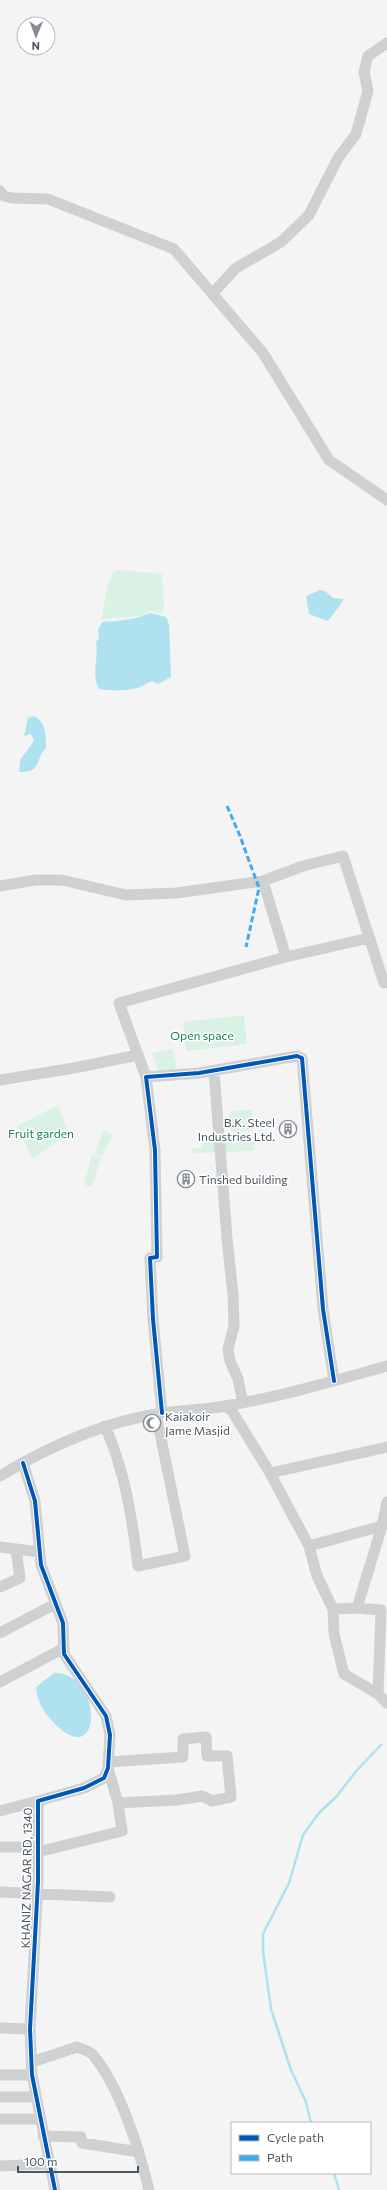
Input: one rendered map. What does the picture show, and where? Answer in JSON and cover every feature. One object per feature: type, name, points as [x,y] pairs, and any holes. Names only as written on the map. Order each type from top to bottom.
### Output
[{"type":"street","points":[[213,293],[236,268],[281,242],[309,215],[338,158],[356,134],[368,91],[364,72],[368,56],[387,43]]},
{"type":"street","points":[[0,191],[4,196],[12,198],[48,199],[131,234],[174,249],[263,353],[329,460],[387,500]]},
{"type":"street","points":[[0,886],[35,880],[62,880],[126,895],[176,894],[263,881],[303,866],[343,856],[384,983],[387,982]]},
{"type":"street","points":[[263,881],[286,957]]},
{"type":"street","points":[[105,1426],[114,1446],[124,1480],[131,1512],[138,1566],[185,1556],[159,1414],[150,1258],[157,1257],[155,1150],[146,1078],[119,1003],[286,957],[369,938]]},
{"type":"street","points":[[0,1080],[74,1068],[138,1055]]},
{"type":"street","points":[[146,1078],[214,1071],[297,1056],[302,1058],[323,1309],[334,1381]]},
{"type":"street","points":[[214,1071],[233,1295],[234,1326],[228,1349],[230,1361],[238,1379],[243,1403]]},
{"type":"street","points":[[0,1476],[56,1444],[105,1426],[159,1414],[243,1403],[334,1381],[387,1366]]},
{"type":"street","points":[[225,1406],[232,1411],[270,1473],[309,1546],[317,1576],[333,1609],[334,1634],[344,1674],[378,1694],[387,1703]]},
{"type":"street","points":[[270,1473],[387,1447]]},
{"type":"street","points":[[0,1847],[38,1850],[122,1831],[118,1804],[108,1765],[110,1735],[106,1716],[64,1654],[63,1623],[45,1581],[39,1552],[35,1501],[23,1463]]},
{"type":"street","points":[[357,1608],[382,1526],[387,1502]]},
{"type":"street","points":[[309,1546],[382,1526]]},
{"type":"street","points":[[0,1547],[39,1552]]},
{"type":"street","points":[[0,1588],[20,1578],[16,1549]]},
{"type":"street","points":[[0,1633],[56,1604]]},
{"type":"street","points":[[333,1609],[357,1608],[381,1610],[378,1694]]},
{"type":"street","points":[[0,1682],[64,1648]]},
{"type":"street","points":[[108,1765],[183,1758],[183,1739],[206,1738],[207,1756],[227,1756],[231,1796],[212,1801],[202,1796],[177,1800],[118,1804]]},
{"type":"street","name":"KHANIZ NAGAR RD, 1340","points":[[55,2190],[39,2119],[32,2075],[30,2028],[37,1894],[38,1801],[84,1788],[104,1778],[108,1765]]},
{"type":"street","points":[[0,1811],[38,1801]]},
{"type":"street","points":[[0,1892],[110,1897]]},
{"type":"street","points":[[0,2028],[30,2028]]},
{"type":"street","points":[[32,2062],[77,2047],[92,2054],[106,2074],[121,2104],[139,2152],[150,2190]]},
{"type":"street","points":[[0,2075],[32,2075]]},
{"type":"street","points":[[0,2097],[36,2097]]},
{"type":"street","points":[[0,2119],[39,2119]]},
{"type":"street","points":[[44,2136],[81,2137],[82,2143],[139,2152]]},
{"type":"street","points":[[0,2166],[50,2164]]},
{"type":"green space","points":[[119,570],[162,574],[164,608],[162,614],[151,611],[141,616],[102,619],[107,587],[113,572]]},
{"type":"green space","name":"Open space","points":[[244,1015],[247,1044],[186,1051],[183,1022]]},
{"type":"green space","name":"Open space","points":[[172,1049],[176,1062],[175,1069],[160,1076],[152,1053]]},
{"type":"green space","name":"Fruit garden","points":[[58,1105],[69,1134],[32,1159],[17,1126]]},
{"type":"green space","points":[[252,1110],[253,1130],[231,1132],[230,1111]]},
{"type":"green space","points":[[104,1130],[113,1135],[102,1156],[94,1153]]},
{"type":"green space","points":[[199,1134],[224,1135],[234,1143],[254,1142],[254,1151],[194,1153],[192,1152],[193,1148],[203,1148],[202,1139]]},
{"type":"green space","points":[[92,1154],[101,1158],[92,1186],[84,1185]]},
{"type":"water","points":[[320,590],[325,591],[333,598],[343,599],[328,621],[309,614],[306,596]]},
{"type":"water","points":[[150,613],[166,617],[169,624],[171,677],[158,684],[152,681],[133,689],[99,689],[95,672],[97,654],[96,642],[99,638],[98,630],[102,622],[132,619]]},
{"type":"water","points":[[33,716],[41,721],[43,725],[46,748],[32,770],[19,772],[20,760],[34,741],[31,734],[24,736],[28,718]]},
{"type":"water","points":[[54,1673],[70,1677],[82,1687],[89,1701],[91,1715],[89,1728],[83,1736],[72,1736],[57,1726],[45,1713],[40,1704],[36,1687]]},
{"type":"waterway","points":[[311,2122],[306,2102],[291,2070],[271,2009],[263,1951],[263,1934],[289,1883],[303,1835],[319,1813],[336,1797],[357,1770],[381,1745]]},
{"type":"waterway","points":[[334,2174],[339,2190]]},
{"type":"marked path","points":[[227,806],[240,836],[259,888],[246,947]]},
{"type":"cycle path","points":[[162,1413],[153,1319],[150,1258],[157,1257],[155,1150],[146,1077],[199,1073],[297,1056],[302,1058],[323,1309],[334,1381]]},
{"type":"cycle path","points":[[23,1463],[35,1501],[41,1565],[63,1623],[64,1654],[106,1716],[110,1735],[108,1768],[104,1778],[84,1788],[38,1801],[38,1882],[30,2029],[32,2075],[55,2190]]},
{"type":"place","name":"B.K. Steel Industries Ltd.","points":[[288,1129]]},
{"type":"place","name":"Tinshed building","points":[[186,1179]]},
{"type":"place","name":"Kaiakoir Jame Masjid","points":[[152,1423]]}]
